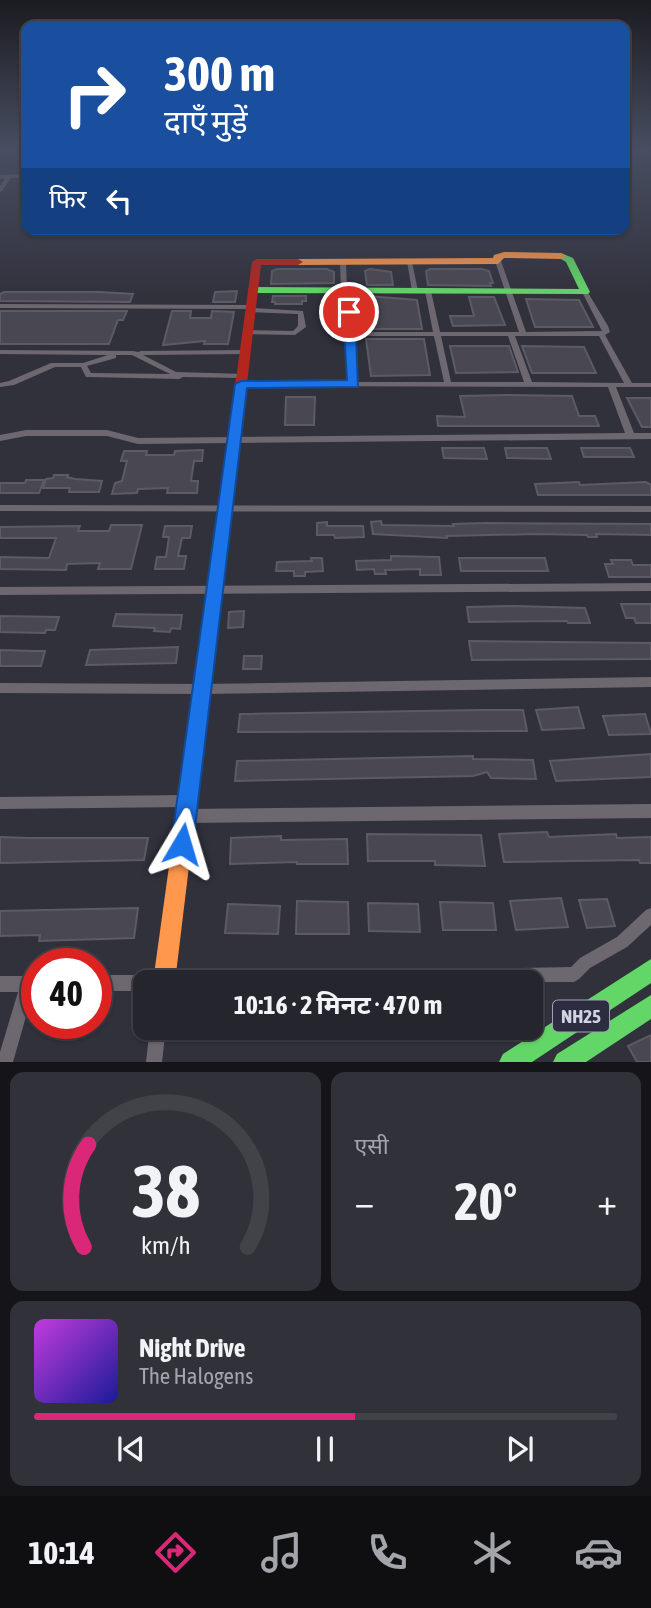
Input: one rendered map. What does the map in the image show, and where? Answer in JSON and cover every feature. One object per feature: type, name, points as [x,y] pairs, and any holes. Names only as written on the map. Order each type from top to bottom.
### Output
[{"type":"street","points":[[351,334],[524,335],[606,332],[566,257],[497,257],[524,335]]},
{"type":"street","points":[[166,970],[257,262],[498,261]]},
{"type":"street","points":[[343,262],[354,384]]},
{"type":"street","points":[[409,262],[437,335],[448,384]]},
{"type":"street","points":[[253,290],[585,292]]},
{"type":"street","points":[[0,306],[251,308],[301,312],[301,331],[248,332]]},
{"type":"street","points":[[601,334],[629,385]]},
{"type":"street","points":[[512,335],[529,384]]},
{"type":"street","points":[[0,352],[245,352]]},
{"type":"street","points":[[0,384],[11,383],[54,365],[83,365],[128,353],[175,374],[186,376]]},
{"type":"street","points":[[83,365],[89,375],[186,376],[354,384],[651,385]]},
{"type":"street","points":[[611,384],[631,437]]},
{"type":"street","points":[[0,438],[41,432],[107,433],[138,441],[651,436]]},
{"type":"street","points":[[0,508],[651,509]]},
{"type":"street","points":[[0,591],[215,592],[651,587]]},
{"type":"street","points":[[0,688],[202,689],[651,682]]},
{"type":"street","points":[[0,803],[186,809],[651,811]]},
{"type":"street","points":[[543,975],[574,974],[584,963],[622,942],[651,915]]},
{"type":"street","name":"NH25","points":[[511,1062],[651,970]]},
{"type":"street","points":[[112,984],[133,983]]},
{"type":"street","points":[[0,984],[21,984]]},
{"type":"street","name":"NH25","points":[[565,1062],[651,1006]]},
{"type":"street","points":[[5,1062],[21,1016]]},
{"type":"street","points":[[154,1062],[157,1040]]},
{"type":"building","points":[[327,269],[334,272],[334,283],[271,284],[272,271]]},
{"type":"building","points":[[370,269],[391,272],[393,285],[367,285],[365,271]]},
{"type":"building","points":[[482,269],[489,271],[493,283],[490,283],[491,286],[428,285],[426,271]]},
{"type":"building","points":[[237,291],[235,302],[213,302],[215,292]]},
{"type":"building","points":[[0,294],[133,294],[130,302],[0,301]]},
{"type":"building","points":[[273,296],[306,296],[306,301],[302,301],[302,304],[275,304],[272,302]]},
{"type":"building","points":[[367,296],[417,300],[422,329],[366,329],[364,300],[368,300]]},
{"type":"building","points":[[469,297],[494,297],[505,325],[453,326],[450,316],[474,316]]},
{"type":"building","points":[[526,299],[579,300],[593,327],[535,327]]},
{"type":"building","points":[[0,311],[127,311],[123,320],[118,320],[109,344],[0,344]]},
{"type":"building","points":[[172,311],[191,311],[190,318],[211,318],[212,311],[234,312],[228,344],[204,344],[205,341],[163,345]]},
{"type":"building","points":[[366,339],[424,339],[430,375],[371,376]]},
{"type":"building","points":[[450,346],[509,346],[518,372],[456,373]]},
{"type":"building","points":[[522,346],[584,347],[596,373],[532,373]]},
{"type":"building","points":[[460,396],[572,396],[579,416],[595,416],[599,426],[438,426],[437,416],[465,417]]},
{"type":"building","points":[[286,397],[315,397],[314,425],[285,425]]},
{"type":"building","points":[[627,398],[651,398],[651,427],[642,427]]},
{"type":"building","points":[[442,448],[484,448],[487,459],[444,458]]},
{"type":"building","points":[[505,448],[547,448],[551,459],[507,458]]},
{"type":"building","points":[[581,448],[630,448],[634,457],[584,457]]},
{"type":"building","points":[[203,450],[202,461],[194,461],[191,481],[198,481],[197,493],[167,493],[168,488],[138,489],[137,493],[112,494],[115,483],[122,481],[127,461],[121,461],[124,451],[147,451],[146,455],[174,455],[175,451]]},
{"type":"building","points":[[54,475],[102,481],[99,492],[69,492],[70,488],[43,488],[46,479],[53,478]]},
{"type":"building","points":[[26,480],[44,480],[39,493],[0,493],[0,483],[25,483]]},
{"type":"building","points":[[579,482],[580,485],[646,482],[651,485],[651,495],[538,495],[535,484]]},
{"type":"building","points":[[381,521],[382,525],[454,526],[453,524],[486,523],[651,524],[651,535],[596,534],[597,537],[588,537],[537,534],[446,536],[447,538],[373,534],[371,522]]},
{"type":"building","points":[[327,522],[327,526],[363,526],[364,537],[335,538],[334,535],[317,535],[317,523]]},
{"type":"building","points":[[111,525],[142,525],[131,569],[98,569],[100,563],[67,564],[66,570],[0,569],[0,557],[49,558],[56,538],[0,538],[0,527],[80,526],[78,531],[109,531]]},
{"type":"building","points":[[165,526],[192,526],[190,538],[182,538],[178,556],[186,556],[184,569],[155,569],[157,557],[166,557],[169,537],[163,537]]},
{"type":"building","points":[[391,556],[439,557],[441,575],[420,575],[420,569],[385,570],[386,574],[375,574],[374,569],[357,570],[356,561],[391,560]]},
{"type":"building","points":[[311,558],[322,558],[323,571],[294,576],[294,571],[276,571],[277,562],[312,561]]},
{"type":"building","points":[[459,558],[545,558],[548,571],[461,571]]},
{"type":"building","points":[[611,560],[631,560],[633,565],[651,565],[651,577],[609,577],[605,564],[613,564]]},
{"type":"building","points":[[621,604],[651,604],[651,623],[636,623],[634,618],[626,618]]},
{"type":"building","points":[[467,607],[585,608],[590,623],[469,622]]},
{"type":"building","points":[[244,611],[243,627],[228,628],[229,612]]},
{"type":"building","points":[[116,614],[182,615],[180,629],[171,628],[170,632],[154,631],[155,628],[113,626]]},
{"type":"building","points":[[0,616],[59,617],[55,630],[46,630],[45,633],[0,632]]},
{"type":"building","points":[[469,641],[651,643],[651,659],[472,660]]},
{"type":"building","points":[[178,647],[176,663],[86,665],[90,650]]},
{"type":"building","points":[[0,650],[45,651],[41,666],[0,666]]},
{"type":"building","points":[[244,656],[262,656],[261,669],[243,669]]},
{"type":"building","points":[[578,707],[584,728],[542,730],[536,710]]},
{"type":"building","points":[[523,710],[527,731],[238,732],[240,714]]},
{"type":"building","points":[[645,714],[651,734],[609,735],[603,716]]},
{"type":"building","points":[[651,754],[651,777],[556,781],[550,761]]},
{"type":"building","points":[[473,756],[473,759],[533,760],[536,779],[491,778],[487,772],[473,776],[235,781],[237,761]]},
{"type":"building","points":[[547,832],[549,837],[616,834],[617,838],[651,837],[651,863],[640,863],[639,860],[504,862],[499,834]]},
{"type":"building","points":[[367,834],[481,835],[485,866],[435,865],[435,861],[368,861]]},
{"type":"building","points":[[281,836],[281,840],[347,839],[348,864],[230,864],[231,838]]},
{"type":"building","points":[[0,837],[148,838],[144,860],[0,863]]},
{"type":"building","points":[[561,898],[568,927],[516,930],[510,901]]},
{"type":"building","points":[[607,899],[615,926],[587,928],[579,900]]},
{"type":"building","points":[[297,901],[348,902],[349,934],[296,934]]},
{"type":"building","points":[[440,902],[493,903],[496,930],[443,930]]},
{"type":"building","points":[[368,903],[418,904],[420,932],[369,931]]},
{"type":"building","points":[[228,904],[280,906],[278,934],[225,933]]},
{"type":"building","points":[[138,908],[134,938],[39,941],[40,935],[0,936],[0,911]]},
{"type":"building","points":[[651,1035],[651,1062],[637,1062],[628,1046]]},
{"type":"traffic: fast","points":[[253,290],[585,292],[570,260],[561,256]]},
{"type":"traffic: fast","points":[[511,1062],[651,970]]},
{"type":"traffic: fast","points":[[565,1062],[651,1006]]},
{"type":"traffic: slow","points":[[298,262],[498,261],[497,257],[504,255],[561,256]]},
{"type":"traffic: slow","points":[[166,970],[224,519]]},
{"type":"traffic: jam","points":[[224,519],[257,262],[298,262]]},
{"type":"route","points":[[182,844],[241,384],[354,384],[349,312]]}]
